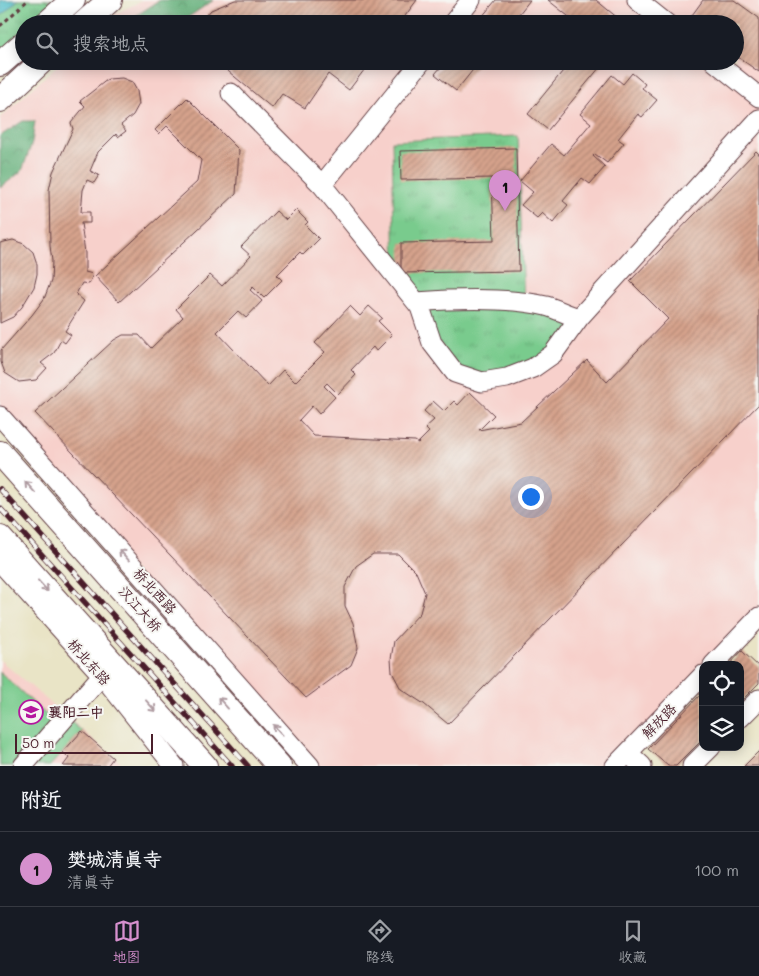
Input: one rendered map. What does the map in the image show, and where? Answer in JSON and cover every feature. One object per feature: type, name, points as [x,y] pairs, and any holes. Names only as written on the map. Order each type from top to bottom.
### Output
[{"type":"main road","points":[[56,15],[73,0]]},
{"type":"main road","points":[[93,15],[110,0]]},
{"type":"main road","points":[[0,64],[15,51]]},
{"type":"main road","points":[[0,100],[32,70]]},
{"type":"main road","name":"汉江大桥","points":[[0,453],[279,766]]},
{"type":"main road","points":[[0,538],[205,766]]},
{"type":"street","points":[[459,15],[471,0]]},
{"type":"street","points":[[637,0],[656,15]]},
{"type":"street","points":[[322,185],[415,70]]},
{"type":"street","points":[[725,70],[759,97]]},
{"type":"street","points":[[231,93],[322,185],[416,302],[420,307],[432,343],[455,373],[482,382],[508,378],[534,368],[553,354],[579,318],[759,119]]},
{"type":"street","points":[[416,302],[452,299],[503,301],[546,306],[579,318]]},
{"type":"street","name":"桥北西路","points":[[0,416],[310,766]]},
{"type":"street","name":"桥北东路","points":[[0,562],[102,675],[174,766]]},
{"type":"street","points":[[717,661],[759,617]]},
{"type":"street","points":[[23,766],[102,675]]},
{"type":"street","name":"解放路","points":[[621,759],[699,679]]},
{"type":"street","points":[[744,714],[759,699]]},
{"type":"street","points":[[692,766],[707,751]]},
{"type":"street","points":[[621,759],[642,766]]},
{"type":"path","points":[[0,26],[28,0]]},
{"type":"shaded area","points":[[143,0],[759,0],[759,617],[717,661],[699,661],[699,679],[615,766],[310,766],[0,420],[0,118],[52,70],[744,70],[744,15],[114,15]]},
{"type":"shaded area","name":"襄阳二中","points":[[0,660],[122,764],[121,766],[0,766]]},
{"type":"green space","points":[[18,0],[73,0],[56,15],[15,15],[15,51],[0,64],[0,17]]},
{"type":"green space","points":[[160,0],[214,0],[192,15],[137,15]]},
{"type":"green space","points":[[23,121],[35,121],[32,143],[22,171],[0,188],[0,136]]},
{"type":"green space","points":[[518,136],[524,303],[579,318],[553,354],[507,378],[455,373],[395,275],[392,141]]},
{"type":"green space","points":[[0,672],[52,720],[12,766],[0,766]]},
{"type":"green space","points":[[59,712],[82,731],[50,766],[12,766]]},
{"type":"water","points":[[0,0],[18,0],[0,17]]},
{"type":"building","points":[[235,0],[417,0],[406,15],[207,15],[211,10]]},
{"type":"building","points":[[496,0],[530,0],[518,15],[484,15]]},
{"type":"building","points":[[548,0],[596,0],[614,15],[567,15]]},
{"type":"building","points":[[703,0],[734,0],[759,18],[759,72],[744,61],[744,15],[692,15]]},
{"type":"building","points":[[227,70],[364,70],[349,90],[328,74],[305,108],[282,94],[272,108]]},
{"type":"building","points":[[438,70],[473,70],[456,91],[435,74]]},
{"type":"building","points":[[564,70],[598,70],[548,130],[528,114]]},
{"type":"building","points":[[632,73],[645,84],[642,88],[657,100],[642,117],[638,114],[618,139],[624,143],[607,163],[595,154],[593,156],[605,167],[590,184],[582,178],[563,201],[568,205],[553,223],[542,213],[537,218],[521,205],[533,192],[520,181],[551,144],[564,155],[591,123],[580,114],[612,75],[623,84]]},
{"type":"building","points":[[122,78],[132,82],[137,91],[139,104],[133,115],[121,125],[126,131],[118,137],[116,134],[98,152],[90,171],[99,175],[94,183],[87,180],[83,190],[81,212],[90,212],[90,223],[81,223],[85,253],[85,272],[93,274],[89,284],[82,283],[76,294],[84,301],[65,331],[71,335],[65,343],[61,340],[54,353],[41,363],[47,368],[36,380],[19,382],[5,373],[1,362],[1,350],[44,299],[51,281],[49,190],[53,172],[73,129],[71,123],[85,106],[80,101],[108,79]]},
{"type":"building","points":[[187,98],[239,150],[236,194],[119,302],[95,276],[197,182],[201,160],[167,126],[159,134],[155,130]]},
{"type":"building","points":[[516,148],[519,271],[401,273],[401,243],[494,241],[492,178],[401,180],[400,151]]},
{"type":"building","points":[[756,151],[759,154],[759,404],[448,724],[424,704],[401,689],[392,672],[391,659],[394,641],[420,613],[425,593],[416,572],[398,554],[373,554],[356,566],[345,587],[345,606],[353,623],[358,648],[351,665],[306,698],[35,413],[114,340],[123,335],[139,335],[151,348],[183,317],[176,309],[210,275],[222,286],[251,256],[241,247],[276,211],[286,220],[296,210],[308,222],[305,225],[319,239],[303,255],[300,252],[277,275],[282,280],[264,298],[253,287],[250,290],[262,301],[246,318],[238,311],[217,332],[268,386],[283,370],[295,382],[325,352],[315,343],[350,306],[360,316],[369,306],[382,318],[378,321],[392,335],[376,351],[373,347],[351,370],[356,375],[338,394],[327,383],[324,386],[335,397],[319,414],[312,406],[299,420],[314,436],[415,441],[418,443],[429,432],[425,428],[434,420],[424,411],[433,401],[444,411],[454,401],[458,405],[470,392],[494,415],[479,430],[521,422],[587,360],[607,382],[668,319],[630,281]]},
{"type":"building","points":[[13,240],[24,244],[33,252],[37,264],[37,274],[34,287],[22,307],[13,317],[0,323],[0,243]]},
{"type":"building","points":[[742,651],[759,667],[759,683],[744,698],[744,661],[733,661]]},
{"type":"building","points":[[699,696],[699,743],[676,766],[668,766],[648,749]]},
{"type":"building","points":[[82,731],[113,758],[107,766],[63,766],[69,758],[63,752]]},
{"type":"building","points":[[759,751],[759,766],[744,766]]},
{"type":"railway","points":[[0,489],[248,766]]},
{"type":"railway","points":[[0,508],[232,766]]},
{"type":"place","name":"樊城清真寺","points":[[505,211]]},
{"type":"place","name":"襄阳二中","points":[[31,712]]}]
